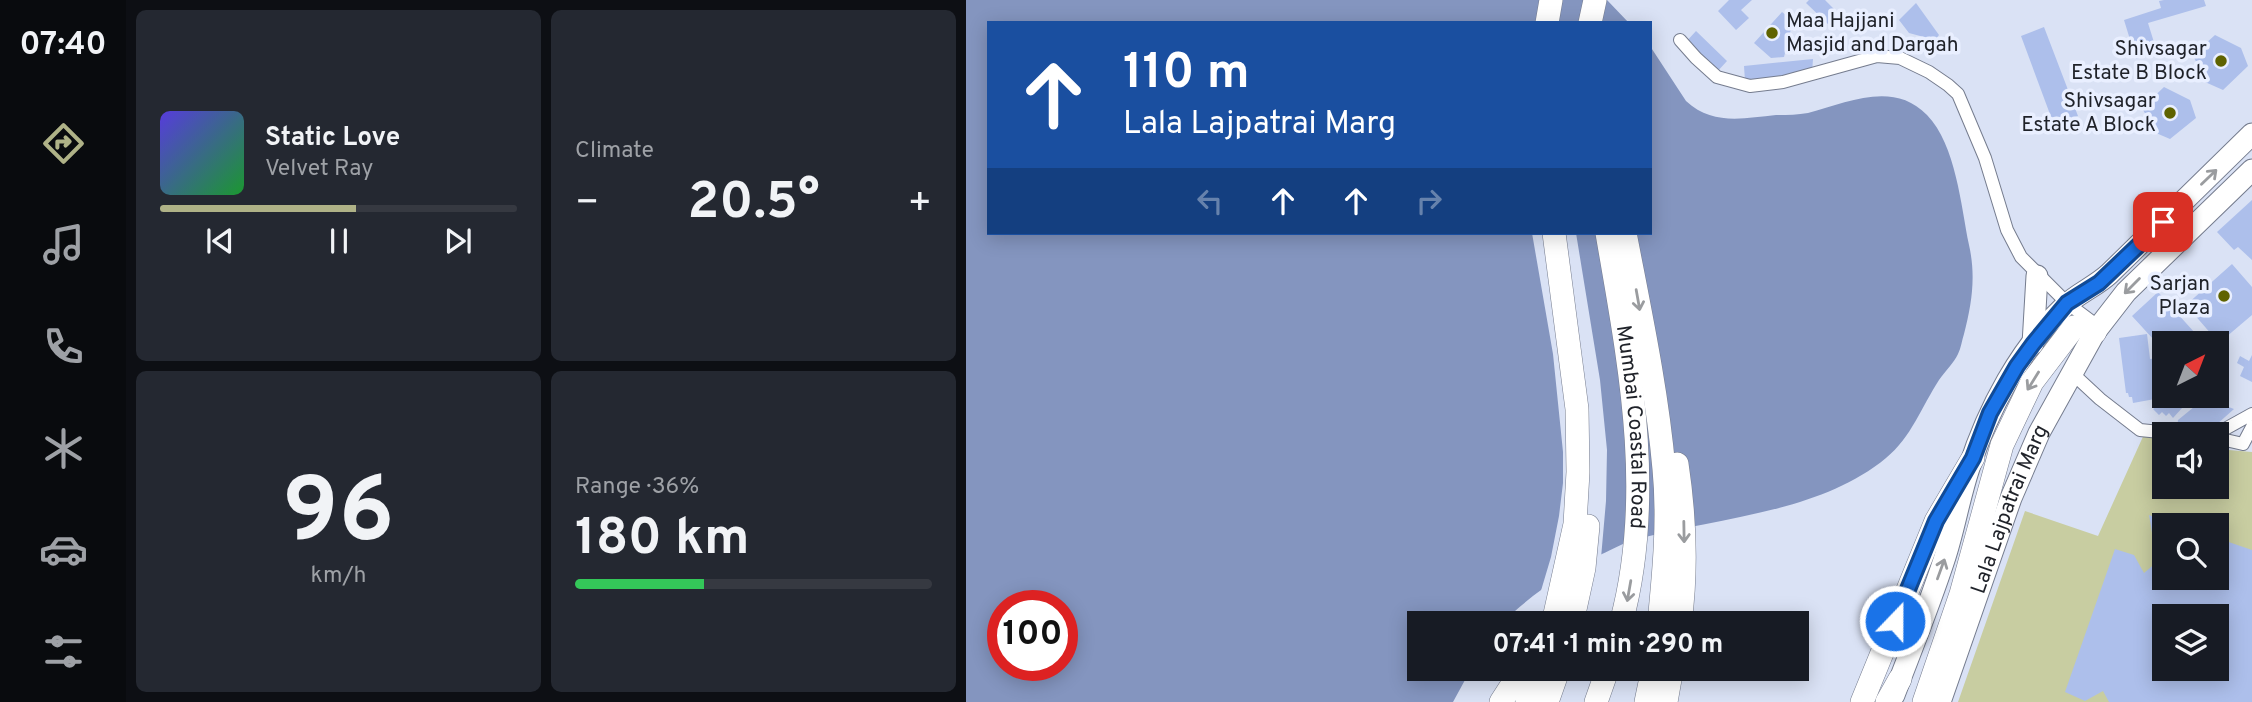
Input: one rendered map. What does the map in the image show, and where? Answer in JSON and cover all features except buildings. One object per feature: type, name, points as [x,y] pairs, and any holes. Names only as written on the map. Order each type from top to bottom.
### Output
[{"type":"highway","points":[[1547,21],[1551,0]]},
{"type":"highway","points":[[1590,21],[1595,0]]},
{"type":"highway","points":[[1555,235],[1577,410],[1578,472],[1575,526],[1556,611]]},
{"type":"highway","name":"Mumbai Coastal Road","points":[[1563,235],[1586,364],[1592,437],[1591,498],[1584,568],[1575,611]]},
{"type":"highway","name":"Mumbai Coastal Road","points":[[1607,235],[1628,358],[1637,450],[1638,513],[1634,559],[1623,611]]},
{"type":"highway","points":[[1625,235],[1650,371],[1664,471],[1665,558],[1660,611]]},
{"type":"highway","points":[[1924,702],[1961,594],[2002,445],[2032,382],[2089,328]]},
{"type":"highway","points":[[1650,371],[1665,411],[1672,440],[1684,516],[1681,611]]},
{"type":"highway","points":[[1862,702],[1931,532],[1949,496],[1973,458]]},
{"type":"highway","points":[[1545,611],[1575,526]]},
{"type":"highway","points":[[1889,702],[1900,679]]},
{"type":"highway","points":[[1501,702],[1515,681]]},
{"type":"highway","points":[[1527,702],[1534,681]]},
{"type":"highway","points":[[1547,702],[1554,681]]},
{"type":"highway","points":[[1596,702],[1603,681]]},
{"type":"highway","points":[[1646,702],[1650,681]]},
{"type":"highway","points":[[1666,702],[1670,681]]},
{"type":"main road","points":[[1900,679],[1944,560],[1973,458],[2001,391],[2033,344],[2067,303],[2092,289],[2109,274],[2252,134]]},
{"type":"main road","name":"Lala Lajpatrai Marg","points":[[1940,702],[2011,498],[2039,433],[2072,373],[2089,328],[2252,170]]},
{"type":"main road","points":[[2033,344],[2038,276]]},
{"type":"street","points":[[1680,40],[1717,77],[1750,86],[1783,82],[1877,57],[1900,58],[1948,85],[1958,94],[1985,158],[1995,197],[2010,237],[2021,257],[2089,328]]},
{"type":"street","points":[[2072,373],[2140,430],[2152,431]]},
{"type":"street","points":[[2229,428],[2252,414]]},
{"type":"street","points":[[2229,440],[2247,445],[2252,427]]},
{"type":"green space","points":[[2146,430],[2152,432],[2152,499],[2229,499],[2229,450],[2252,452],[2252,702],[1958,702],[2025,511],[2098,536]]},
{"type":"water","points":[[966,0],[1607,0],[1627,21],[987,21],[987,235],[1652,235],[1652,49],[1686,101],[1707,114],[1741,118],[1800,114],[1854,100],[1885,96],[1914,104],[1937,128],[1945,142],[1956,177],[1971,256],[1971,300],[1956,357],[1895,450],[1859,477],[1829,492],[1763,512],[1631,541],[1562,576],[1516,611],[1407,611],[1407,681],[1464,681],[1453,702],[966,702]]},
{"type":"pier","points":[[1532,235],[1576,235],[1600,380],[1607,450],[1601,558],[1540,594],[1551,557],[1563,483],[1563,452],[1553,354]]},
{"type":"place","name":"Maa Hajjani Masjid and Dargah","points":[[1772,33]]},
{"type":"place","name":"Shivsagar Estate B Block","points":[[2221,61]]},
{"type":"place","name":"Shivsagar Estate A Block","points":[[2170,113]]},
{"type":"place","name":"Sarjan Plaza","points":[[2224,296]]},
{"type":"route","points":[[1895,621],[1936,521],[1973,458],[1990,413],[2017,366],[2067,303],[2092,289],[2163,222]]}]
